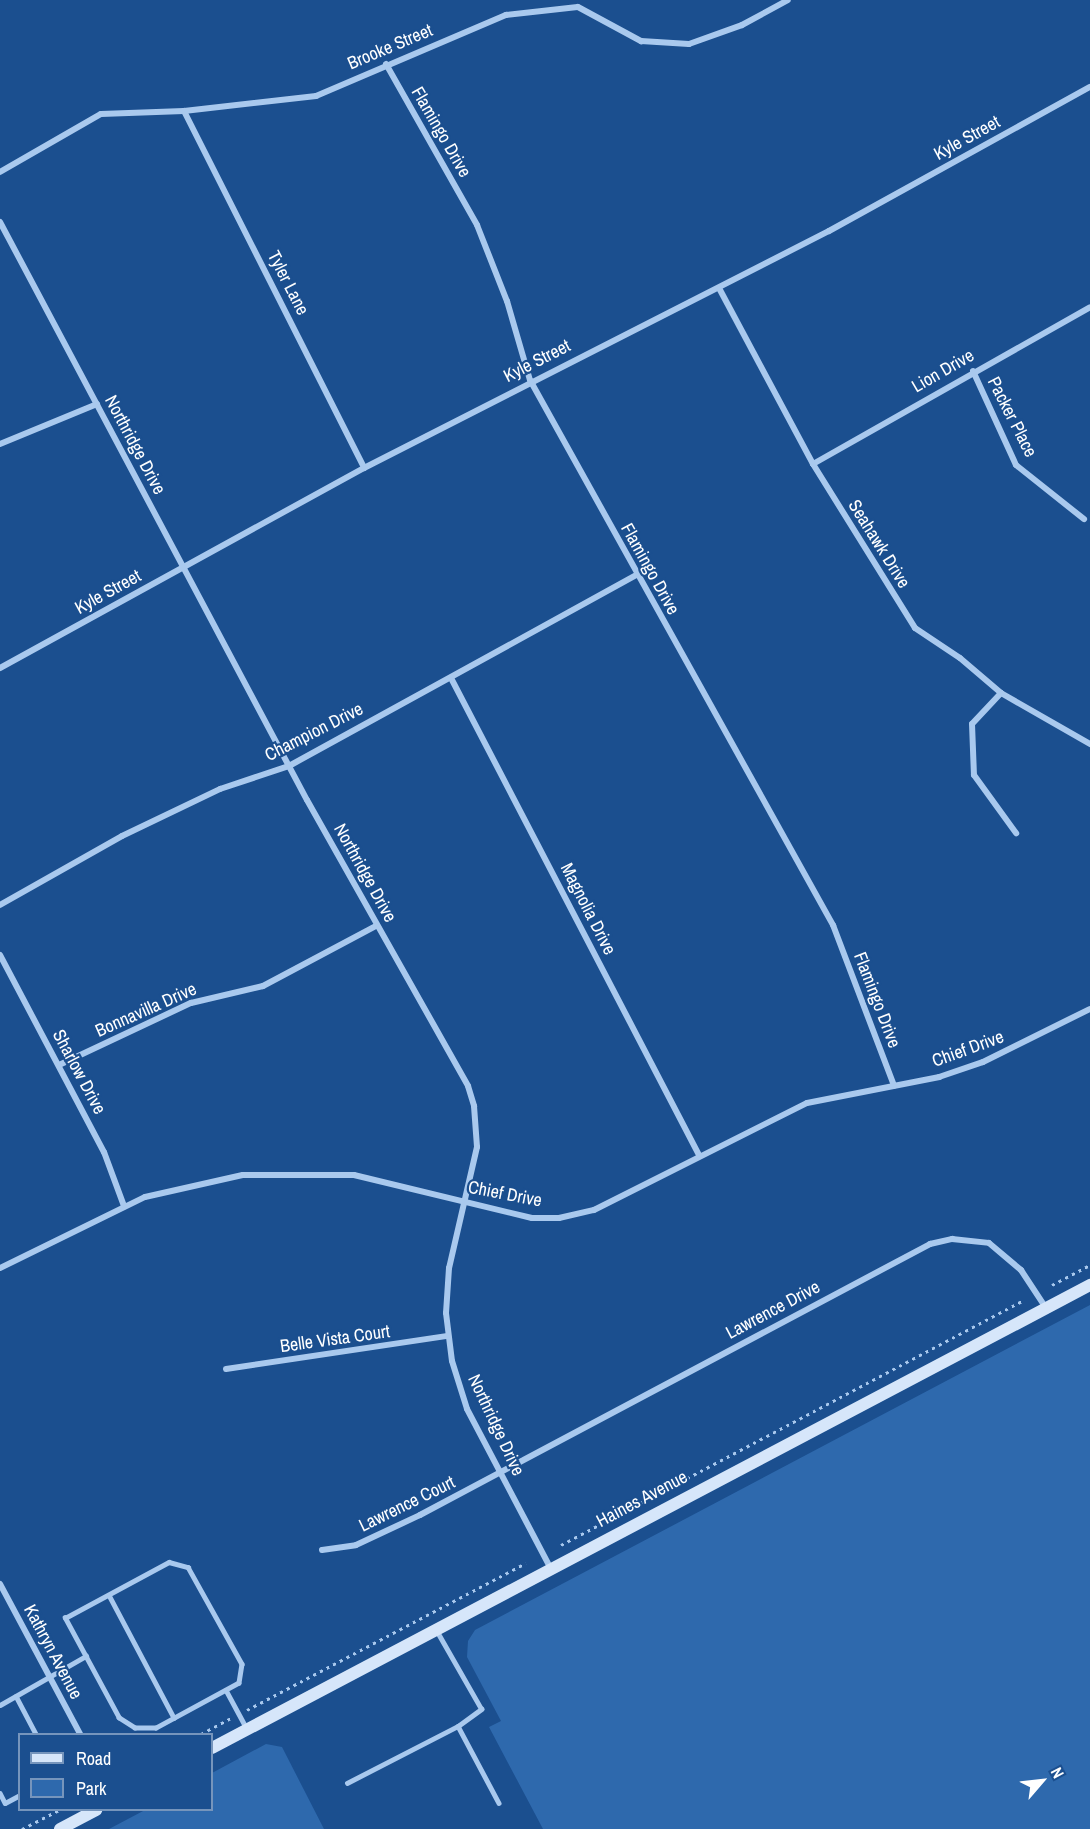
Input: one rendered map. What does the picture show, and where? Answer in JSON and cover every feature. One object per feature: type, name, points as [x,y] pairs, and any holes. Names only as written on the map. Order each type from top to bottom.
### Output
[{"type":"main road","name":"Haines Avenue","points":[[213,1747],[550,1567],[1090,1285]]},
{"type":"main road","points":[[60,1829],[92,1811]]},
{"type":"street","name":"Brooke Street","points":[[0,172],[101,114],[184,111],[316,96],[386,64],[506,15],[578,7],[640,41],[689,44],[742,25],[788,0]]},
{"type":"street","name":"Flamingo Drive","points":[[386,64],[477,225],[507,301],[531,380],[636,575],[833,925],[894,1086]]},
{"type":"street","name":"Kyle Street","points":[[0,668],[364,468],[531,380],[719,288],[1090,87]]},
{"type":"street","name":"Tyler Lane","points":[[184,111],[364,468]]},
{"type":"street","name":"Northridge Drive","points":[[0,222],[289,766],[376,926],[455,1061],[474,1106],[477,1147],[462,1202],[449,1268],[448,1336],[458,1387],[550,1567]]},
{"type":"street","name":"Seahawk Drive","points":[[719,288],[813,465],[915,628],[960,658],[1001,693],[1090,744]]},
{"type":"street","name":"Lion Drive","points":[[813,465],[973,371],[1090,307]]},
{"type":"street","name":"Packer Place","points":[[973,371],[1016,465],[1083,519]]},
{"type":"street","points":[[0,444],[97,404]]},
{"type":"street","name":"Champion Drive","points":[[0,904],[122,836],[220,789],[289,766],[636,575]]},
{"type":"street","name":"Magnolia Drive","points":[[451,678],[699,1155]]},
{"type":"street","points":[[1001,693],[972,724],[974,775],[1016,833]]},
{"type":"street","name":"Bonnavilla Drive","points":[[59,1065],[191,1003],[263,986],[376,926]]},
{"type":"street","name":"Sharlow Drive","points":[[0,955],[104,1152],[124,1206]]},
{"type":"street","name":"Chief Drive","points":[[0,1268],[124,1206],[165,1190],[243,1175],[324,1173],[399,1183],[462,1202],[532,1218],[559,1218],[615,1200],[699,1155],[807,1102],[939,1077],[983,1062],[1090,1009]]},
{"type":"street","name":"Lawrence Drive","points":[[500,1473],[930,1244],[952,1239],[989,1243],[1021,1270],[1047,1308]]},
{"type":"street","name":"Belle Vista Court","points":[[226,1369],[448,1336]]},
{"type":"street","name":"Lawrence Court","points":[[322,1550],[356,1545],[384,1533],[500,1473]]},
{"type":"street","name":"Kathryn Avenue","points":[[0,1584],[79,1733]]},
{"type":"lane","points":[[169,1562],[188,1567],[242,1664],[239,1683],[156,1728],[135,1728],[119,1718],[65,1618],[109,1595],[169,1562]]},
{"type":"lane","points":[[109,1595],[174,1718]]},
{"type":"lane","points":[[347,1783],[458,1726],[481,1709],[436,1630]]},
{"type":"lane","points":[[0,1705],[86,1656]]},
{"type":"lane","points":[[226,1690],[248,1729]]},
{"type":"lane","points":[[16,1696],[35,1733]]},
{"type":"lane","points":[[458,1726],[499,1803]]},
{"type":"lane","points":[[0,1793],[5,1803],[18,1796]]},
{"type":"path","points":[[1052,1285],[1090,1265]]},
{"type":"path","points":[[561,1545],[1024,1300]]},
{"type":"path","points":[[203,1733],[525,1563]]},
{"type":"path","points":[[22,1829],[55,1811]]},
{"type":"green space","points":[[1090,1305],[1090,1829],[543,1829],[489,1727],[501,1721],[467,1657],[468,1641],[475,1630]]},
{"type":"green space","points":[[266,1744],[282,1747],[324,1829],[109,1829],[143,1811],[213,1811],[213,1772]]}]
